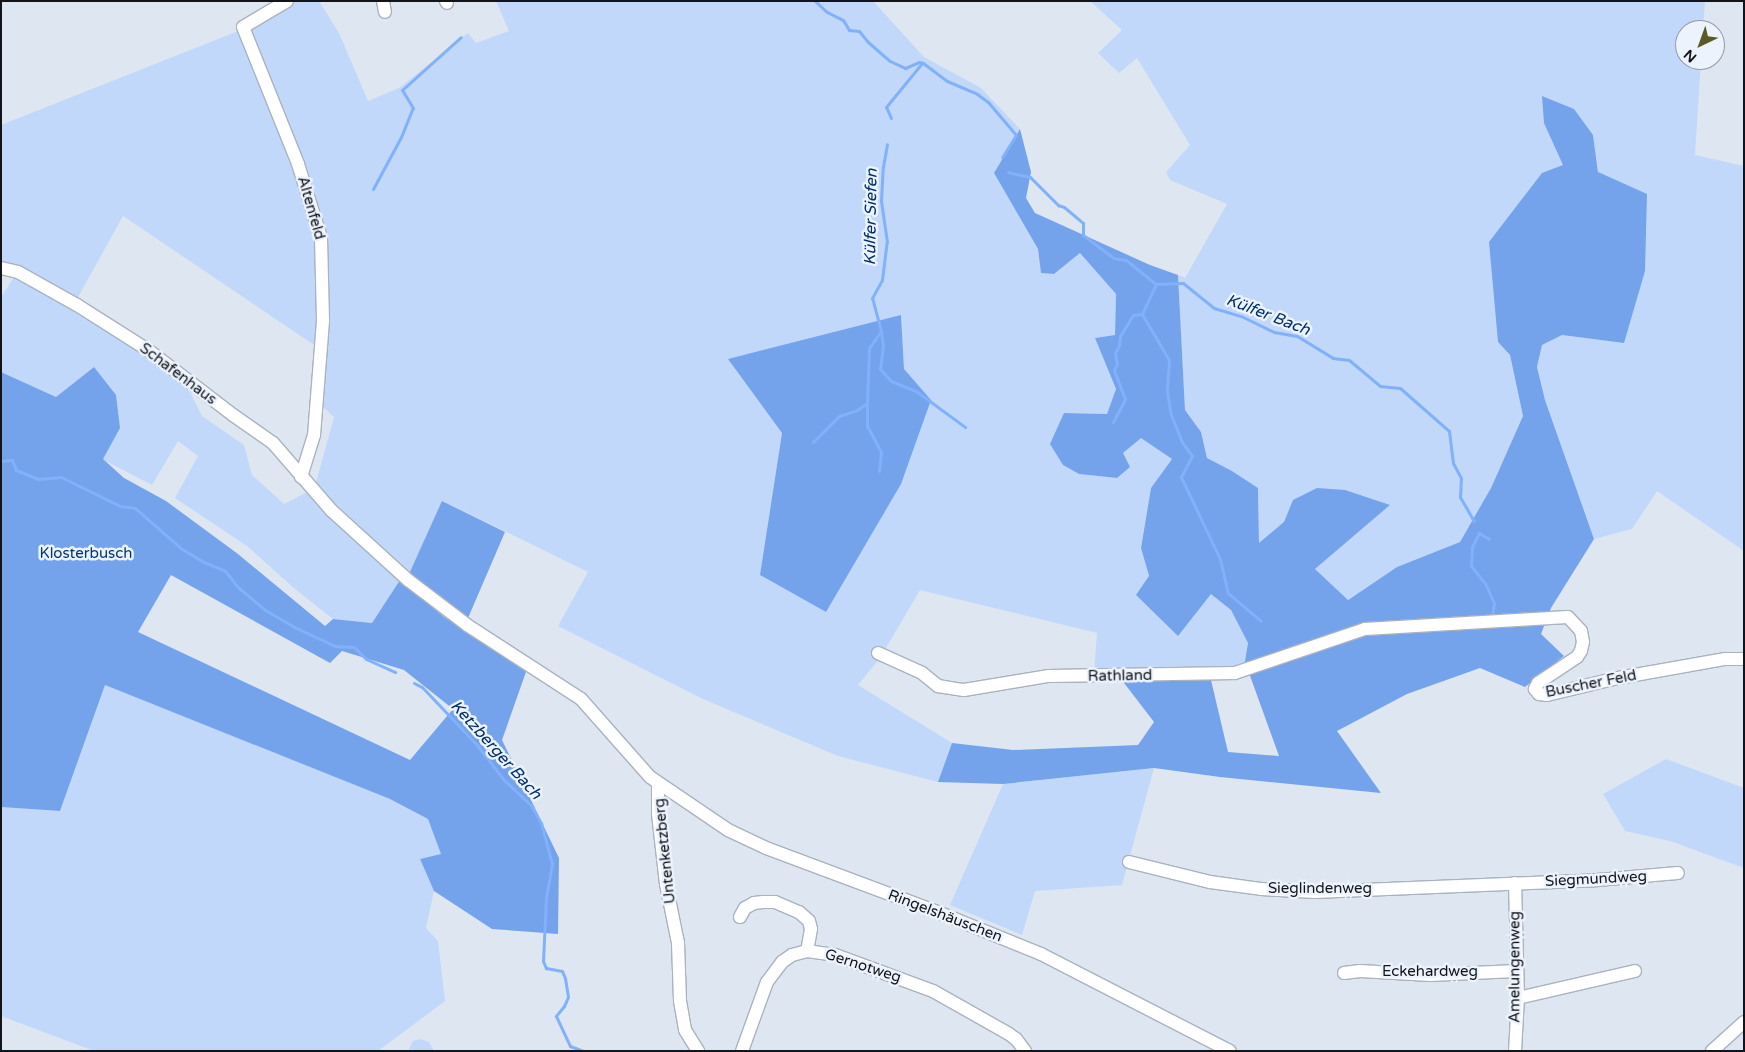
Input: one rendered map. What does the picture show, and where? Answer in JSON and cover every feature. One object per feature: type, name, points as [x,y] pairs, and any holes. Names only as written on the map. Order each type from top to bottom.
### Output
[{"type":"street","name":"Altenfeld","points":[[287,1],[243,27],[298,164],[321,238],[324,321],[314,435],[302,477]]},
{"type":"street","name":"Schafenhaus","points":[[1,268],[18,272],[77,304],[148,350],[273,443],[331,510]]},
{"type":"street","name":"Untenketzberg","points":[[331,510],[369,546],[430,598],[588,704],[631,754],[642,771],[658,785],[658,814],[666,884],[678,943],[680,1001],[685,1030],[698,1051]]},
{"type":"street","name":"Buscher Feld","points":[[1364,629],[1568,617],[1582,631],[1583,642],[1581,651],[1577,657],[1538,683],[1535,689],[1542,695],[1715,661],[1744,659]]},
{"type":"street","name":"Rathland","points":[[878,653],[922,673],[938,686],[964,690],[1049,676],[1235,673],[1364,629]]},
{"type":"street","name":"Ringelshäuschen","points":[[658,785],[728,830],[759,844],[1041,954],[1230,1051]]},
{"type":"street","name":"Sieglindenweg","points":[[1129,862],[1210,882],[1262,889],[1314,892],[1515,883]]},
{"type":"street","name":"Siegmundweg","points":[[1515,883],[1597,880],[1678,873]]},
{"type":"street","name":"Amelungenweg","points":[[1515,883],[1518,998],[1515,1051]]},
{"type":"street","points":[[740,918],[745,908],[754,903],[763,902],[775,902],[799,912],[809,921],[811,929],[807,951]]},
{"type":"street","name":"Gernotweg","points":[[742,1051],[767,982],[782,962],[792,955],[807,951],[835,955],[933,991],[1009,1034],[1016,1039],[1025,1051]]},
{"type":"street","name":"Eckehardweg","points":[[1344,973],[1360,971],[1430,975],[1516,971]]},
{"type":"street","points":[[1518,998],[1635,971]]},
{"type":"street","points":[[1712,1051],[1744,1022]]},
{"type":"shaded area","points":[[294,1],[319,1],[339,33],[368,101],[399,88],[468,33],[476,43],[509,31],[496,1],[873,1],[924,57],[981,88],[1020,129],[994,173],[1038,249],[1041,273],[1054,274],[1080,253],[1116,294],[1115,335],[1095,338],[1116,389],[1107,414],[1064,413],[1063,465],[1080,474],[1117,478],[1123,453],[1141,437],[1172,459],[1151,488],[1141,548],[1149,577],[1212,593],[1231,610],[1248,643],[1244,667],[1094,674],[1097,633],[920,590],[880,658],[858,685],[952,743],[938,782],[838,756],[703,699],[558,626],[588,572],[443,501],[409,574],[315,486],[334,417],[322,406],[326,353],[123,216],[77,299],[1,264],[1,125],[251,26]],"holes":[[[901,315],[904,369],[760,575],[782,433]]]},
{"type":"shaded area","points":[[1090,1],[1705,1],[1704,20],[1675,20],[1675,70],[1700,70],[1695,155],[1744,166],[1744,551],[1657,491],[1632,529],[1594,539],[1545,400],[1537,367],[1542,345],[1562,335],[1624,343],[1593,135],[1563,165],[1498,342],[1510,355],[1523,416],[1491,488],[1460,542],[1397,567],[1347,600],[1315,569],[1390,505],[1293,500],[1285,522],[1259,544],[1258,488],[1207,458],[1201,432],[1185,410],[1178,275],[1185,278],[1227,204],[1170,180],[1166,172],[1190,145],[1137,58],[1119,73],[1098,53],[1122,30]]},
{"type":"shaded area","points":[[9,273],[17,275],[158,362],[189,390],[202,416],[244,445],[252,475],[284,504],[309,491],[400,580],[372,623],[333,619],[295,589],[247,546],[175,498],[198,456],[178,441],[152,485],[102,459],[120,427],[94,367],[56,397],[1,372],[1,297],[13,279]]},
{"type":"shaded area","points":[[105,685],[390,799],[428,819],[442,854],[420,859],[434,891],[426,928],[438,941],[445,1001],[378,1051],[94,1051],[1,1016],[1,807],[60,811]]},
{"type":"shaded area","points":[[1666,759],[1744,788],[1744,868],[1670,841],[1625,831],[1603,794]]},
{"type":"shaded area","points":[[1154,768],[1122,885],[1035,891],[1022,935],[950,905],[1003,784]]},
{"type":"shaded area","points":[[421,1039],[429,1042],[434,1051],[408,1051],[413,1041]]},
{"type":"green space","points":[[1542,96],[1574,109],[1593,135],[1598,172],[1647,194],[1645,271],[1624,343],[1562,335],[1542,345],[1537,367],[1545,400],[1594,539],[1551,608],[1541,634],[1564,656],[1525,687],[1480,668],[1407,694],[1337,731],[1381,793],[1220,777],[1154,768],[1003,784],[938,782],[952,743],[1013,750],[1138,745],[1154,722],[1121,679],[1210,676],[1228,752],[1279,756],[1249,673],[1244,667],[1248,643],[1231,610],[1211,594],[1178,636],[1136,595],[1149,576],[1141,548],[1151,488],[1172,459],[1141,438],[1123,453],[1130,467],[1117,478],[1079,474],[1063,465],[1050,444],[1064,413],[1107,414],[1116,389],[1095,338],[1115,335],[1116,294],[1080,253],[1054,274],[1041,273],[1038,249],[994,173],[1020,129],[1031,172],[1026,198],[1035,213],[1150,265],[1178,275],[1185,410],[1201,432],[1207,458],[1258,488],[1259,543],[1284,522],[1293,500],[1317,488],[1345,490],[1390,505],[1315,569],[1348,600],[1397,567],[1460,542],[1491,488],[1523,416],[1510,355],[1498,342],[1489,242],[1542,173],[1563,165],[1544,123]]},
{"type":"green space","points":[[901,315],[904,369],[931,400],[901,484],[826,612],[760,575],[782,433],[728,359]]},
{"type":"green space","name":"Klosterbusch","points":[[94,367],[116,395],[120,428],[103,459],[124,478],[166,501],[238,554],[325,626],[333,619],[372,623],[400,580],[444,617],[527,669],[502,740],[559,858],[558,934],[492,929],[434,891],[420,859],[441,854],[428,819],[390,799],[105,685],[60,811],[1,807],[1,372],[56,397]],"holes":[[[171,575],[330,663],[342,651],[404,670],[453,709],[410,760],[138,632]]]},
{"type":"green space","points":[[442,501],[505,532],[468,618],[409,574]]},
{"type":"waterway","name":"Külfer Bach","points":[[815,1],[827,12],[843,20],[849,30],[859,31],[868,42],[890,61],[905,68],[919,62],[923,63],[947,81],[977,94],[988,102],[1016,135],[1002,157]]},
{"type":"waterway","points":[[373,189],[401,137],[413,108],[402,90],[461,37]]},
{"type":"waterway","name":"Külfer Siefen","points":[[891,118],[886,107],[922,63]]},
{"type":"waterway","name":"Külfer Siefen","points":[[879,471],[881,452],[867,426],[867,403],[869,348],[881,331],[872,298],[882,280],[887,242],[881,201],[883,167],[887,144]]},
{"type":"waterway","name":"Külfer Bach","points":[[1008,172],[1030,177],[1058,205],[1064,207],[1083,223],[1083,235],[1113,258],[1126,260],[1156,284],[1183,283],[1214,308],[1241,316],[1274,332],[1297,336],[1333,358],[1349,360],[1380,386],[1400,388],[1449,431],[1453,463],[1461,478],[1460,497],[1474,521]]},
{"type":"waterway","points":[[1156,284],[1142,314],[1169,360],[1167,391],[1171,415],[1182,442],[1192,456],[1181,477],[1220,559],[1228,593],[1261,621]]},
{"type":"waterway","points":[[1113,422],[1125,399],[1114,370],[1117,364],[1115,353],[1119,345],[1120,336],[1133,315],[1142,314]]},
{"type":"waterway","points":[[881,331],[883,345],[880,369],[891,381],[916,391],[965,427]]},
{"type":"waterway","name":"Külfer Siefen","points":[[813,442],[839,416],[857,410],[867,403]]},
{"type":"waterway","name":"Ketzberger Bach","points":[[1,461],[12,460],[16,470],[38,479],[61,477],[120,506],[135,508],[182,549],[204,562],[225,571],[239,588],[265,610],[294,627],[335,646],[354,647],[366,659],[395,672]]},
{"type":"waterway","name":"Külfer Bach","points":[[1489,539],[1479,533],[1472,547],[1471,566],[1485,583],[1494,603],[1492,617]]},
{"type":"waterway","name":"Ketzberger Bach","points":[[414,683],[422,687],[477,745],[504,780],[531,805],[541,823],[552,864],[546,898],[543,961],[546,968],[562,971],[568,997],[556,1016],[570,1046],[583,1051]]}]
